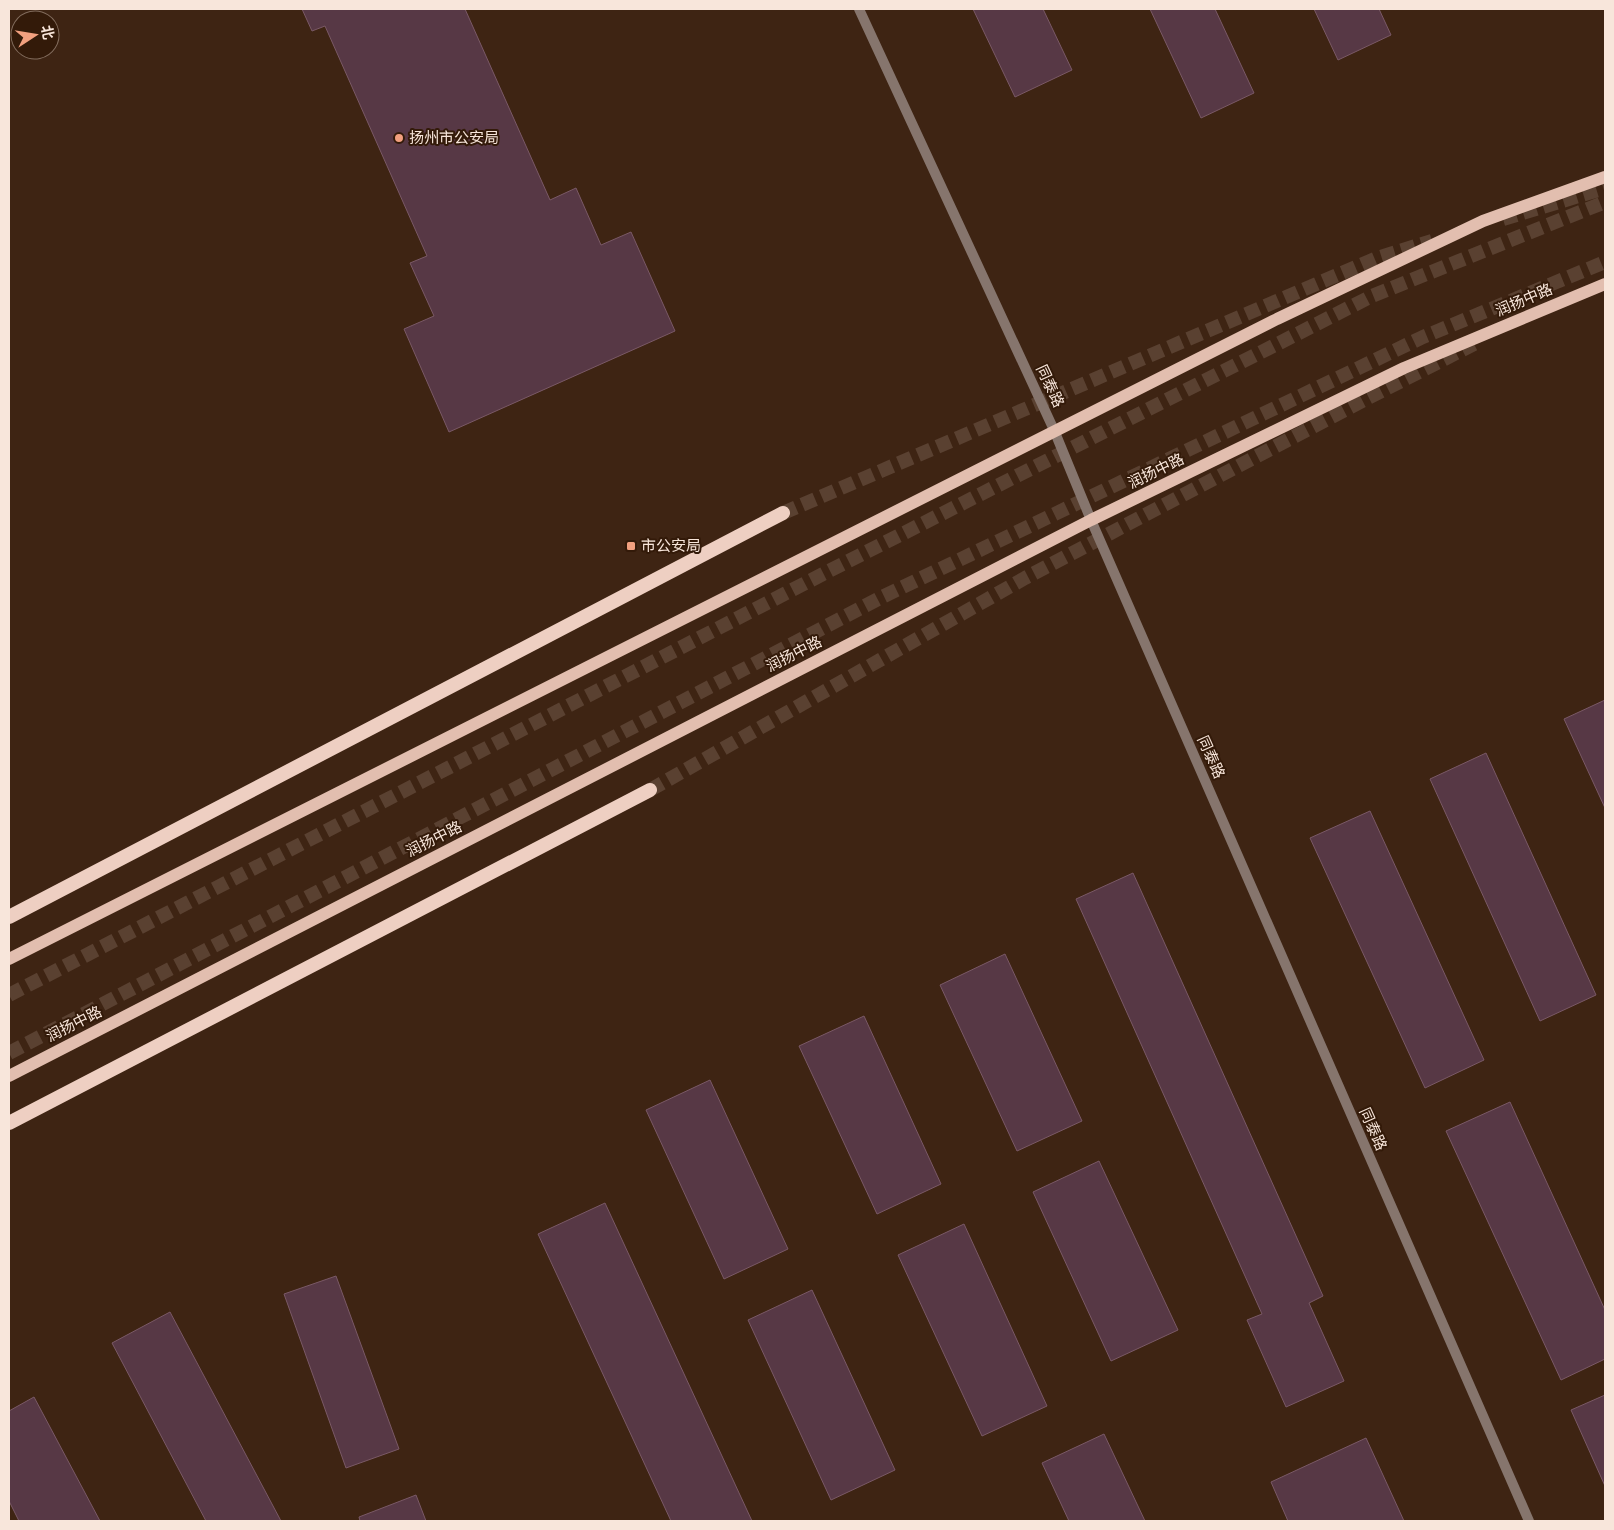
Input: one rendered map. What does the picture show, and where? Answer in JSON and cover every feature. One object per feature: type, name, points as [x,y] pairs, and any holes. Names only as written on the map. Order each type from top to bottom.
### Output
[{"type":"highway","points":[[9,917],[783,513]]},
{"type":"highway","points":[[9,1123],[650,790]]},
{"type":"main road","points":[[9,959],[1277,318],[1483,221],[1605,176]]},
{"type":"main road","name":"润扬中路","points":[[9,1076],[1091,520],[1404,368],[1605,284]]},
{"type":"street","name":"同泰路","points":[[859,9],[1054,430],[1091,520],[1529,1521]]},
{"type":"building","points":[[302,9],[465,9],[550,200],[576,188],[601,245],[631,232],[675,331],[449,432],[404,329],[434,316],[410,263],[427,256],[325,26],[312,31]]},
{"type":"building","points":[[973,9],[1043,9],[1072,70],[1015,97]]},
{"type":"building","points":[[1150,9],[1215,9],[1254,93],[1201,118]]},
{"type":"building","points":[[1314,9],[1379,9],[1391,35],[1338,60]]},
{"type":"building","points":[[1605,700],[1605,808],[1564,719]]},
{"type":"building","points":[[1486,753],[1596,995],[1540,1021],[1430,779]]},
{"type":"building","points":[[1370,811],[1484,1060],[1425,1088],[1310,838]]},
{"type":"building","points":[[1133,873],[1323,1296],[1309,1303],[1344,1381],[1286,1407],[1247,1320],[1262,1314],[1076,899]]},
{"type":"building","points":[[1005,954],[1082,1121],[1017,1151],[940,985]]},
{"type":"building","points":[[864,1016],[941,1184],[877,1214],[799,1046]]},
{"type":"building","points":[[710,1080],[788,1249],[724,1279],[646,1110]]},
{"type":"building","points":[[1510,1102],[1605,1310],[1605,1359],[1561,1380],[1446,1131]]},
{"type":"building","points":[[1099,1161],[1178,1330],[1111,1361],[1033,1192]]},
{"type":"building","points":[[605,1203],[752,1521],[671,1521],[538,1234]]},
{"type":"building","points":[[964,1224],[1047,1406],[982,1436],[898,1255]]},
{"type":"building","points":[[336,1276],[399,1449],[346,1468],[284,1294]]},
{"type":"building","points":[[812,1290],[895,1470],[831,1500],[748,1320]]},
{"type":"building","points":[[170,1312],[281,1521],[206,1521],[112,1343]]},
{"type":"building","points":[[1605,1395],[1605,1486],[1571,1410]]},
{"type":"building","points":[[34,1397],[100,1521],[19,1521],[9,1501],[9,1411]]},
{"type":"building","points":[[1104,1434],[1145,1521],[1069,1521],[1042,1463]]},
{"type":"building","points":[[1366,1438],[1404,1521],[1288,1521],[1271,1482]]},
{"type":"building","points":[[416,1495],[426,1521],[360,1521],[359,1517]]},
{"type":"tunnel","points":[[1503,219],[1605,188]]},
{"type":"tunnel","points":[[9,995],[823,574],[1372,296],[1605,202]]},
{"type":"tunnel","points":[[783,513],[1377,258],[1432,241]]},
{"type":"tunnel","points":[[9,1053],[882,597],[1423,337],[1605,262]]},
{"type":"tunnel","points":[[650,790],[1025,578],[1474,344]]},
{"type":"place","name":"扬州市公安局","points":[[399,138]]},
{"type":"place","name":"市公安局","points":[[631,546]]}]
